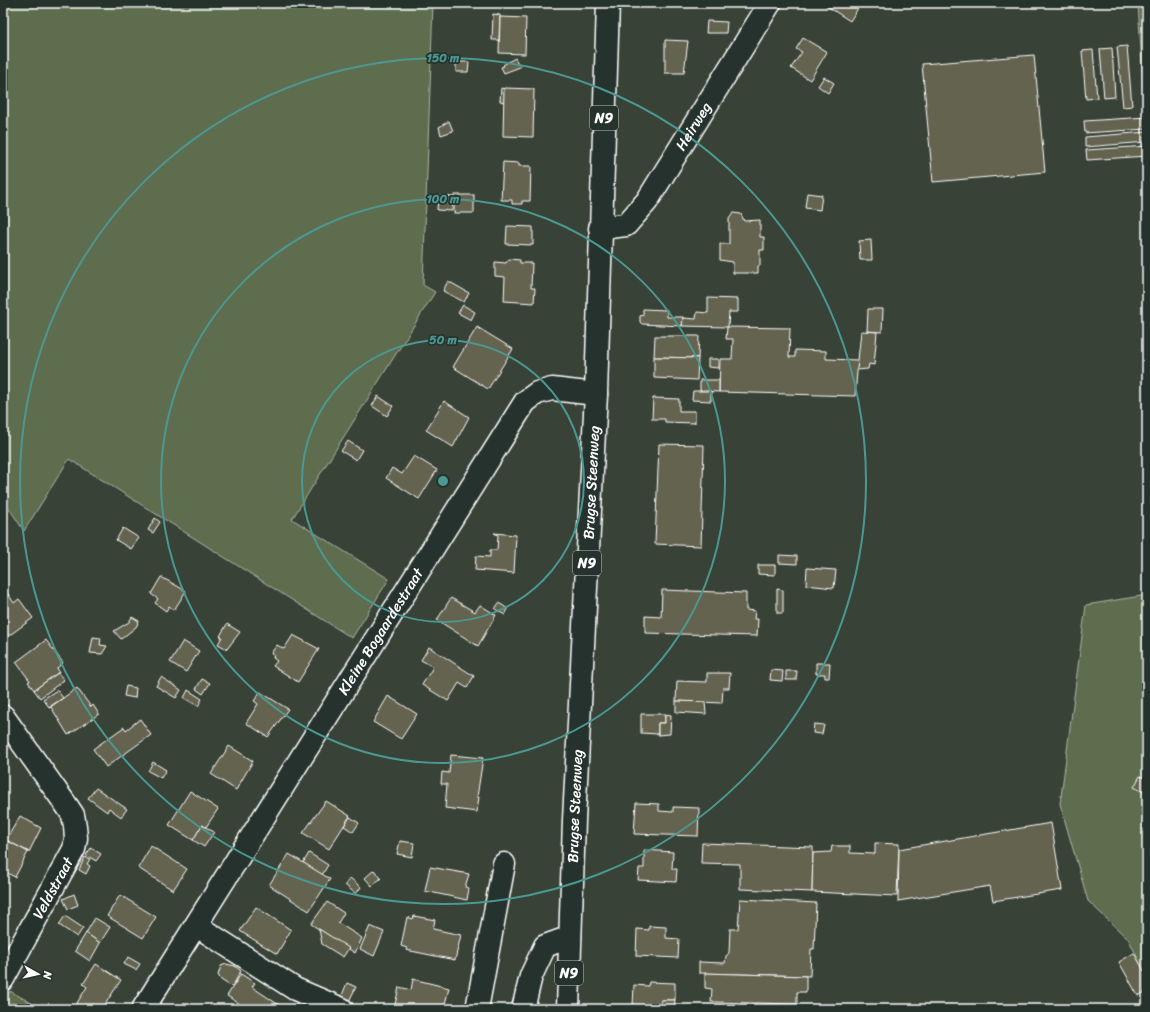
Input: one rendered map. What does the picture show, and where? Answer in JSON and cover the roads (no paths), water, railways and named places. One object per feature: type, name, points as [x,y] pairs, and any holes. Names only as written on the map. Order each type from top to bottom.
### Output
[{"type":"street","name":"Brugse Steenweg","points":[[568,1009],[576,790],[596,394],[608,3]]},
{"type":"street","name":"Heirweg","points":[[600,228],[626,225],[647,201],[770,3]]},
{"type":"street","name":"Kleine Bogaardestraat","points":[[144,1009],[198,926],[525,402],[537,393],[552,389],[596,394]]},
{"type":"street","name":"Veldstraat","points":[[3,716],[73,815],[76,838],[69,861],[3,979]]},
{"type":"street","points":[[477,1009],[504,864]]},
{"type":"street","points":[[198,926],[295,989],[342,1009]]},
{"type":"street","points":[[523,1009],[531,976],[545,946],[570,937]]}]
